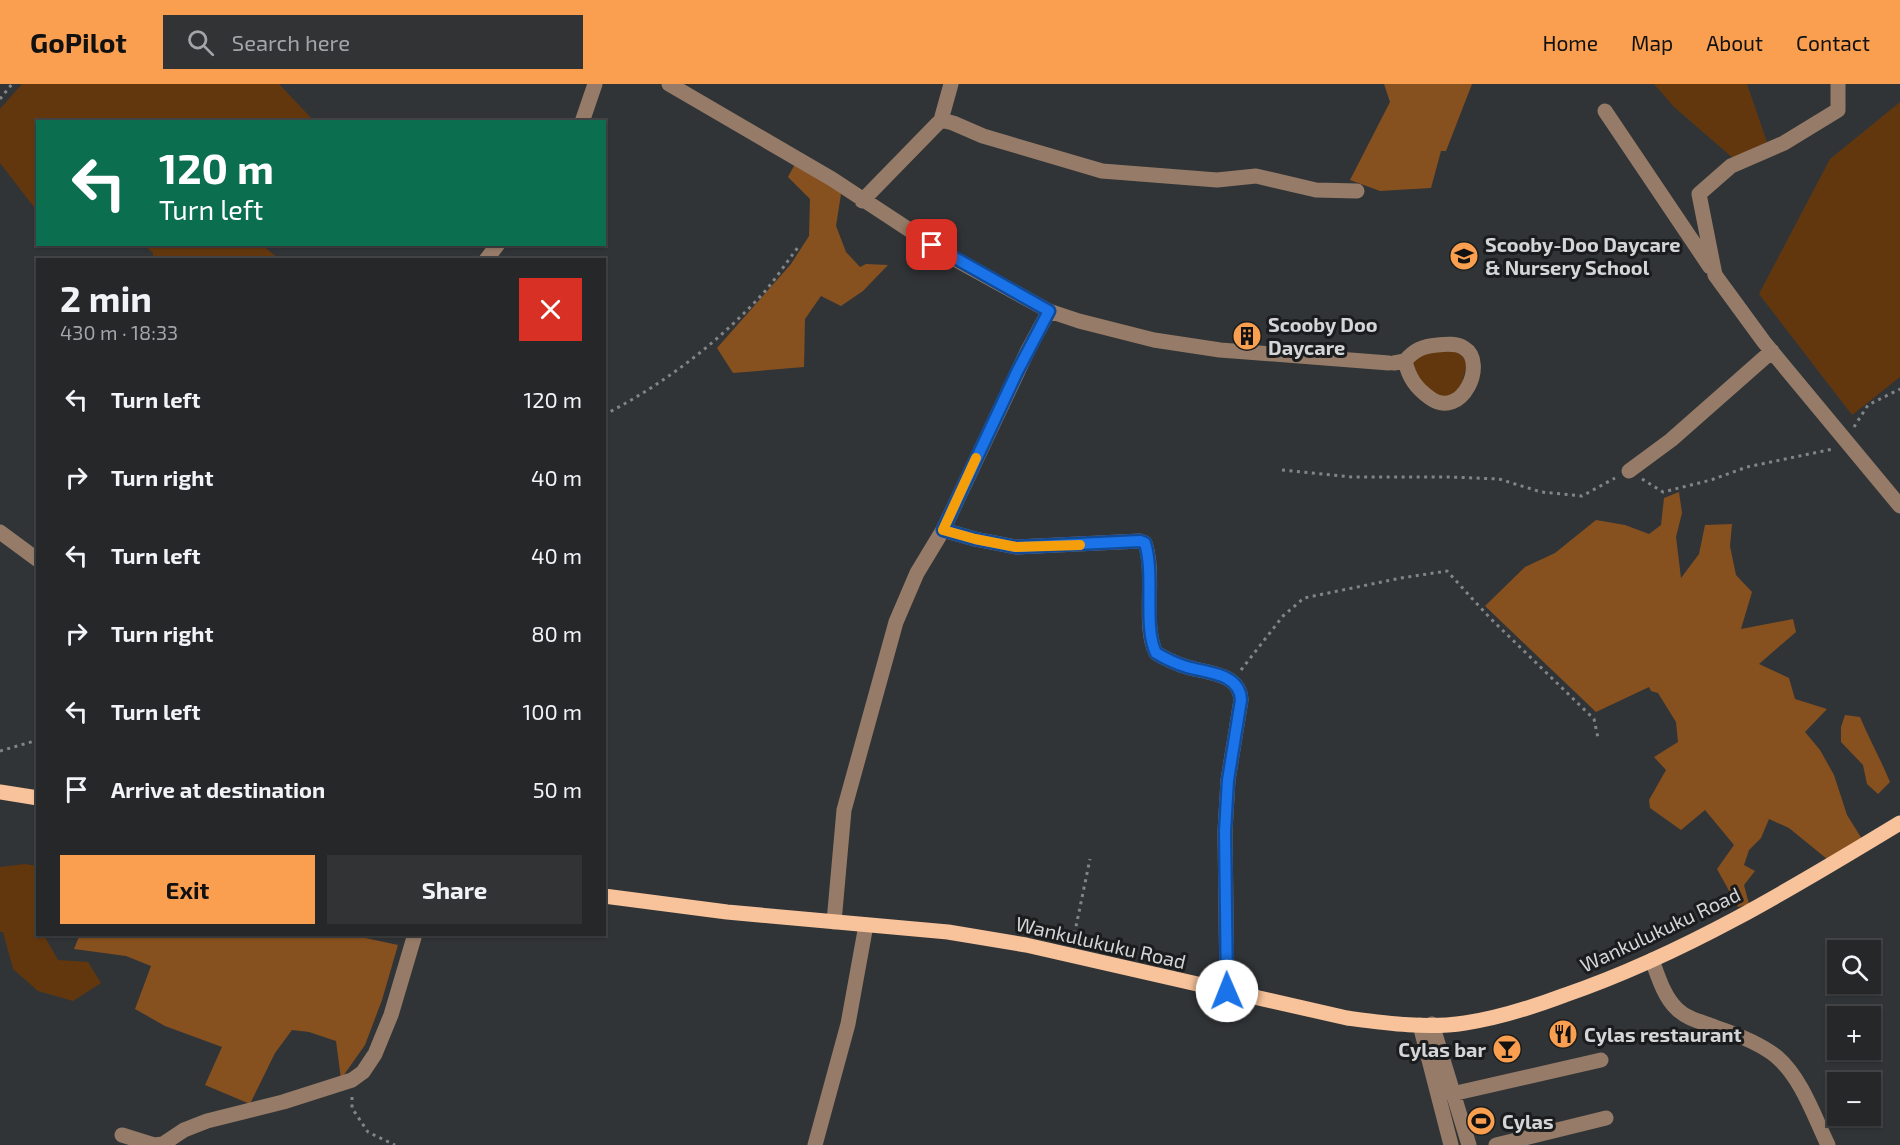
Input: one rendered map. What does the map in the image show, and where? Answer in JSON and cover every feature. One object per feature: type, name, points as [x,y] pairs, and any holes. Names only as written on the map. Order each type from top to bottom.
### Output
[{"type":"main road","points":[[0,792],[36,798]]},
{"type":"main road","name":"Wankulukuku Road","points":[[606,896],[727,912],[948,932],[1070,954],[1347,1018],[1426,1025],[1462,1024],[1500,1016],[1613,979],[1719,928],[1816,875],[1900,823]]},
{"type":"street","points":[[583,120],[595,84]]},
{"type":"street","points":[[669,84],[822,173],[949,256],[1049,311],[1078,321],[1154,340],[1220,350],[1396,362],[1428,346],[1457,345],[1467,349],[1472,358],[1469,387],[1460,399],[1451,404],[1433,400],[1396,362]]},
{"type":"street","points":[[862,201],[941,120],[951,84]]},
{"type":"street","points":[[1715,274],[1699,194],[1731,165],[1784,143],[1838,110],[1838,84]]},
{"type":"street","points":[[1605,111],[1715,274],[1772,351],[1900,506]]},
{"type":"street","points":[[941,120],[982,136],[1102,171],[1217,180],[1256,176],[1316,190],[1357,191]]},
{"type":"street","points":[[834,922],[844,810],[904,599],[943,530],[1017,372],[1049,311]]},
{"type":"street","points":[[1629,471],[1671,440],[1772,351]]},
{"type":"street","points":[[943,530],[1016,547],[1140,541],[1145,543],[1150,572],[1152,640],[1156,653],[1187,667],[1220,675],[1232,681],[1239,690],[1241,700],[1228,780],[1225,831],[1227,991]]},
{"type":"street","points":[[0,532],[36,559]]},
{"type":"street","points":[[815,1145],[848,1023],[867,925]]},
{"type":"street","points":[[122,1135],[154,1144],[163,1144],[184,1130],[207,1121],[283,1102],[352,1080],[363,1072],[375,1054],[391,1015],[414,936]]},
{"type":"street","points":[[1652,960],[1668,997],[1678,1010],[1689,1017],[1738,1035],[1779,1059],[1803,1092],[1828,1145]]},
{"type":"street","points":[[1426,1025],[1469,1145]]},
{"type":"street","points":[[1426,1025],[1451,1145]]},
{"type":"street","points":[[1452,1094],[1601,1060]]},
{"type":"street","points":[[1496,1145],[1606,1118]]},
{"type":"path","points":[[0,99],[12,84]]},
{"type":"path","points":[[606,414],[654,387],[690,362],[757,300],[799,246]]},
{"type":"path","points":[[1282,470],[1352,477],[1499,479],[1541,492],[1582,496],[1629,471],[1663,492],[1711,480],[1747,467],[1845,446],[1856,422],[1868,405],[1900,388]]},
{"type":"path","points":[[1232,681],[1283,616],[1304,598],[1401,578],[1447,572],[1490,618],[1594,718],[1598,738]]},
{"type":"path","points":[[0,751],[36,741]]},
{"type":"path","points":[[1070,954],[1090,859]]},
{"type":"path","points":[[352,1080],[352,1108],[368,1132],[394,1145]]},
{"type":"shaded area","points":[[22,84],[279,84],[313,120],[36,120],[36,210],[0,163],[0,109]]},
{"type":"shaded area","points":[[1384,84],[1472,84],[1446,151],[1441,151],[1431,188],[1380,191],[1350,180],[1390,102]]},
{"type":"shaded area","points":[[1654,84],[1747,84],[1767,142],[1734,159],[1674,107]]},
{"type":"shaded area","points":[[1900,102],[1900,377],[1852,415],[1759,294],[1830,159]]},
{"type":"shaded area","points":[[795,164],[829,179],[841,194],[836,226],[846,252],[860,267],[866,264],[888,265],[863,291],[841,306],[821,296],[805,319],[804,367],[733,373],[717,348],[791,264],[809,236],[810,199],[788,177]]},
{"type":"shaded area","points":[[145,246],[263,246],[278,258],[153,258],[153,253]]},
{"type":"shaded area","points":[[1443,347],[1461,354],[1467,364],[1458,396],[1443,400],[1417,380],[1412,360],[1416,355]]},
{"type":"shaded area","points":[[1679,492],[1682,513],[1676,537],[1681,578],[1699,554],[1705,525],[1732,524],[1730,546],[1736,575],[1752,592],[1741,629],[1793,619],[1796,632],[1759,664],[1789,678],[1795,699],[1827,709],[1805,732],[1820,750],[1834,775],[1847,815],[1862,839],[1827,859],[1789,828],[1769,819],[1761,838],[1749,850],[1744,865],[1755,871],[1744,885],[1749,904],[1738,907],[1717,869],[1734,845],[1705,810],[1681,830],[1650,808],[1649,800],[1666,770],[1654,757],[1678,742],[1676,722],[1658,693],[1651,691],[1649,687],[1596,712],[1485,606],[1525,567],[1555,553],[1596,520],[1625,525],[1649,534],[1661,525],[1664,498]]},
{"type":"shaded area","points":[[1845,715],[1860,717],[1890,782],[1878,794],[1867,784],[1863,765],[1841,742],[1841,727]]},
{"type":"shaded area","points":[[25,864],[36,866],[36,936],[60,936],[45,937],[58,960],[88,962],[101,983],[73,1001],[38,991],[13,969],[3,932],[0,932],[0,867]]},
{"type":"shaded area","points":[[79,936],[356,936],[398,945],[382,1000],[365,1045],[341,1079],[336,1041],[309,1032],[292,1030],[275,1053],[250,1104],[205,1085],[222,1047],[165,1026],[135,1009],[151,966],[126,956],[74,949]]},
{"type":"slow traffic","points":[[976,458],[943,530],[1016,547],[1080,545]]},
{"type":"place","name":"Scooby-Doo Daycare & Nursery School","points":[[1464,256]]},
{"type":"place","name":"Scooby Doo Daycare","points":[[1247,336]]},
{"type":"place","name":"Cylas restaurant","points":[[1563,1034]]},
{"type":"place","name":"Cylas bar","points":[[1507,1049]]},
{"type":"place","name":"Cylas","points":[[1481,1121]]},
{"type":"route","points":[[932,245],[1049,311],[1017,372],[943,530],[1016,547],[1140,541],[1145,543],[1150,572],[1150,625],[1153,648],[1156,653],[1187,667],[1220,675],[1232,681],[1241,695],[1228,780],[1225,831],[1227,991]]}]
